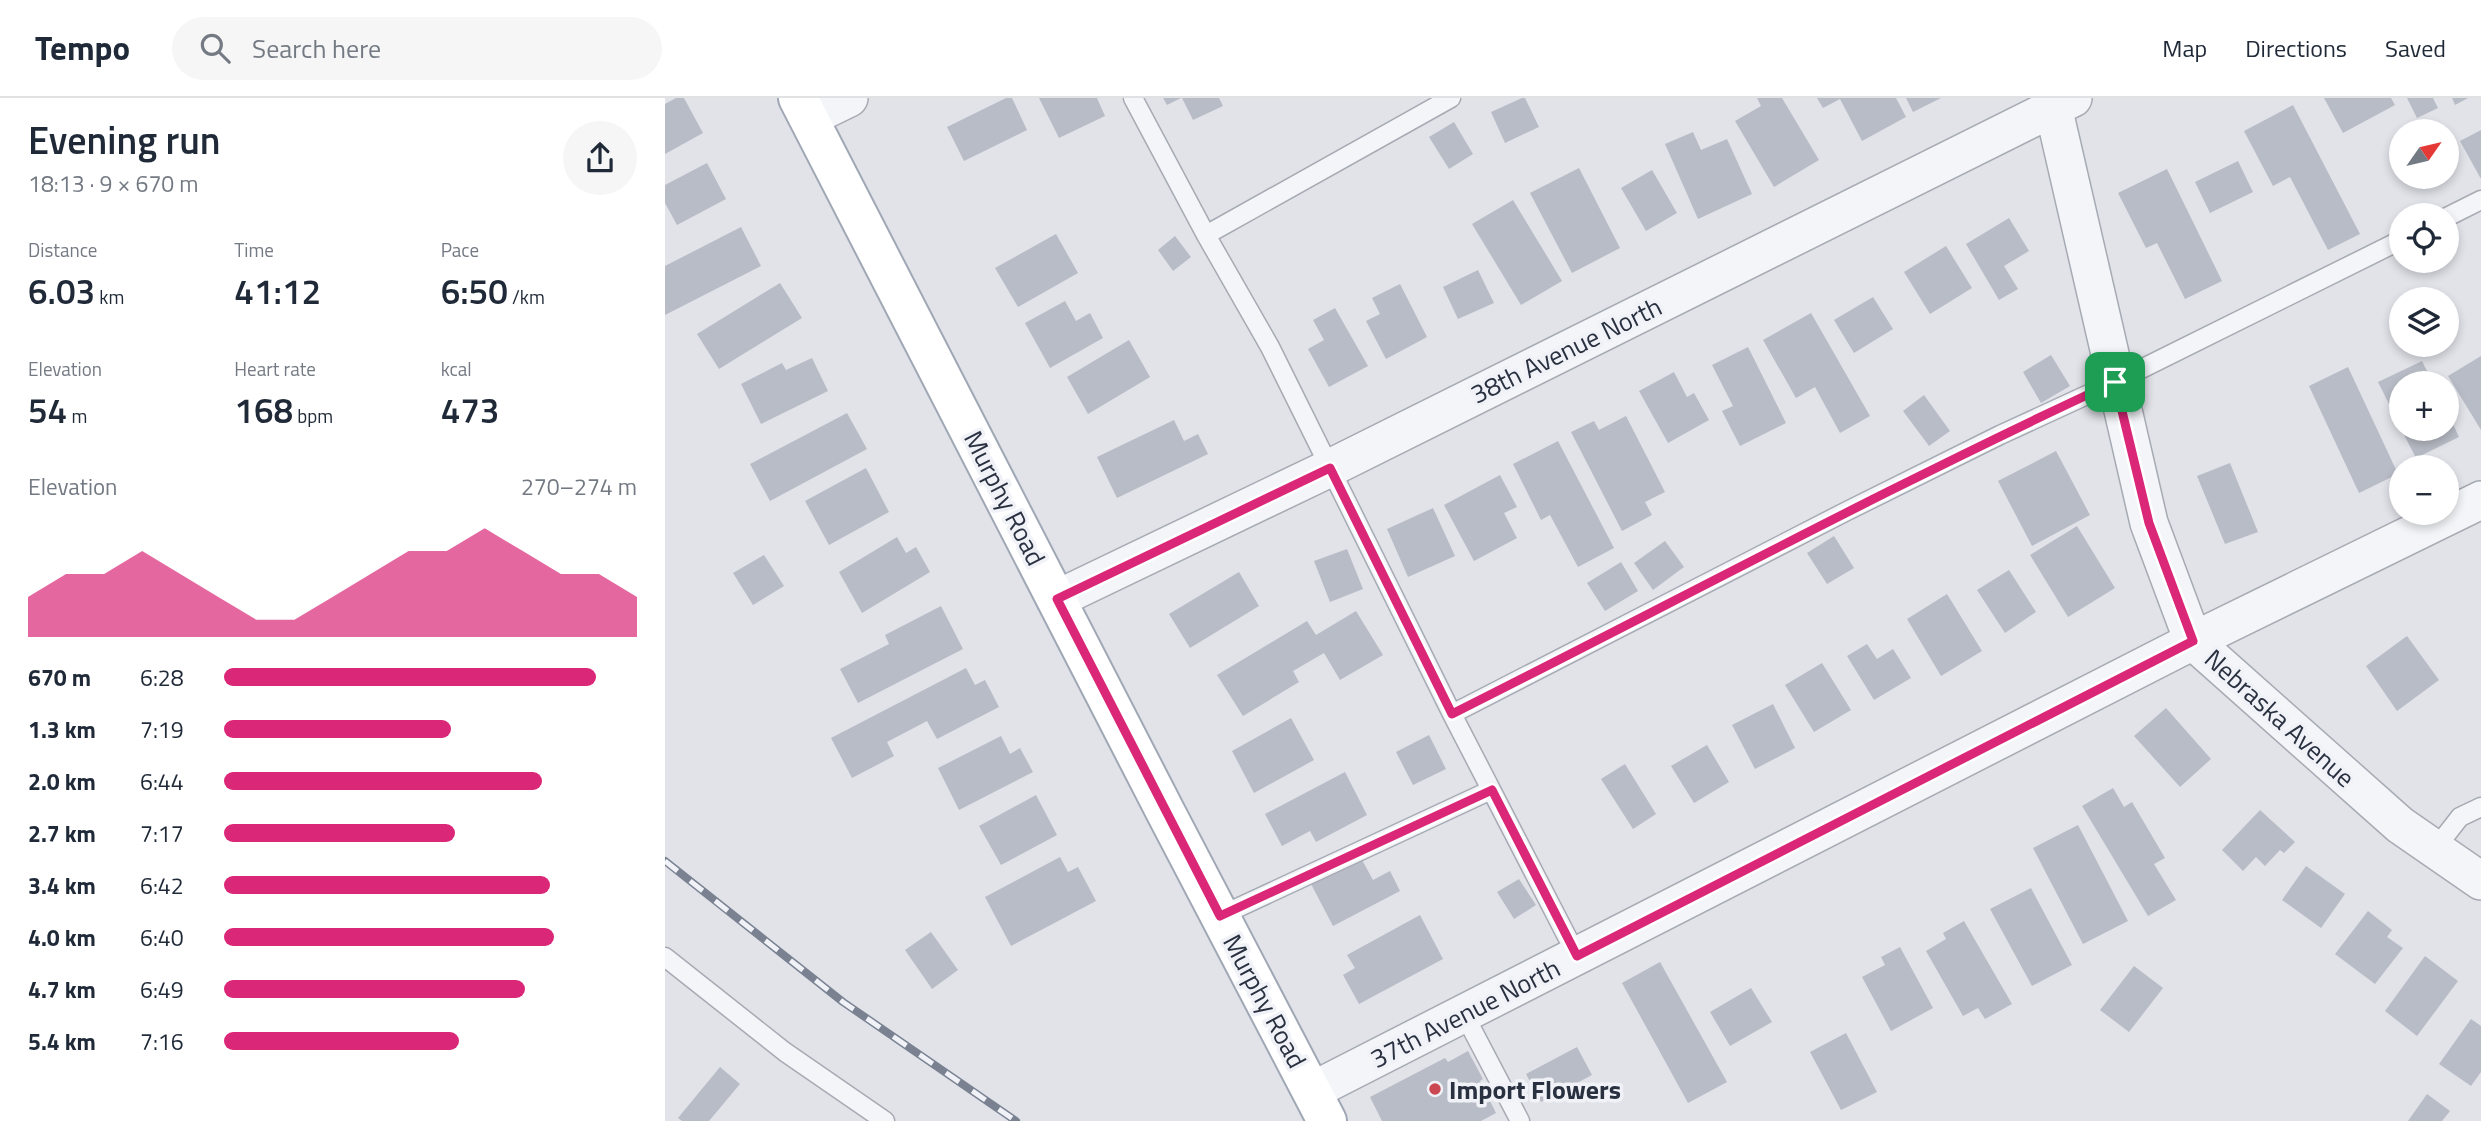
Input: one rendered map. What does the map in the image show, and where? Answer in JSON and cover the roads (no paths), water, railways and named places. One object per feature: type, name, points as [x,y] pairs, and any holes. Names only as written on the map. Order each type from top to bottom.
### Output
[{"type":"main road","name":"Murphy Road","points":[[803,108],[1320,1106]]},
{"type":"street","points":[[803,108],[849,98]]},
{"type":"street","name":"Nebraska Avenue","points":[[2060,101],[2115,382],[2149,523],[2193,641],[2400,825],[2481,881]]},
{"type":"street","name":"38th Avenue North","points":[[1057,599],[1330,468],[2060,101]]},
{"type":"street","name":"37th Avenue North","points":[[1320,1106],[1464,1014],[2193,641],[2481,500]]},
{"type":"lane","points":[[1133,98],[1206,235],[1270,346],[1452,714],[1577,956]]},
{"type":"lane","points":[[1206,235],[1451,98]]},
{"type":"lane","points":[[2459,211],[2481,200]]},
{"type":"lane","points":[[1452,714],[1847,511],[2389,246]]},
{"type":"lane","points":[[1220,916],[1492,790]]},
{"type":"lane","points":[[2435,849],[2460,817],[2481,807]]},
{"type":"lane","points":[[665,957],[786,1052],[885,1121]]},
{"type":"lane","points":[[1464,1014],[1520,1121]]},
{"type":"railway","points":[[665,861],[843,1002],[1016,1121]]},
{"type":"place","name":"Import Flowers","points":[[1435,1089]]}]
